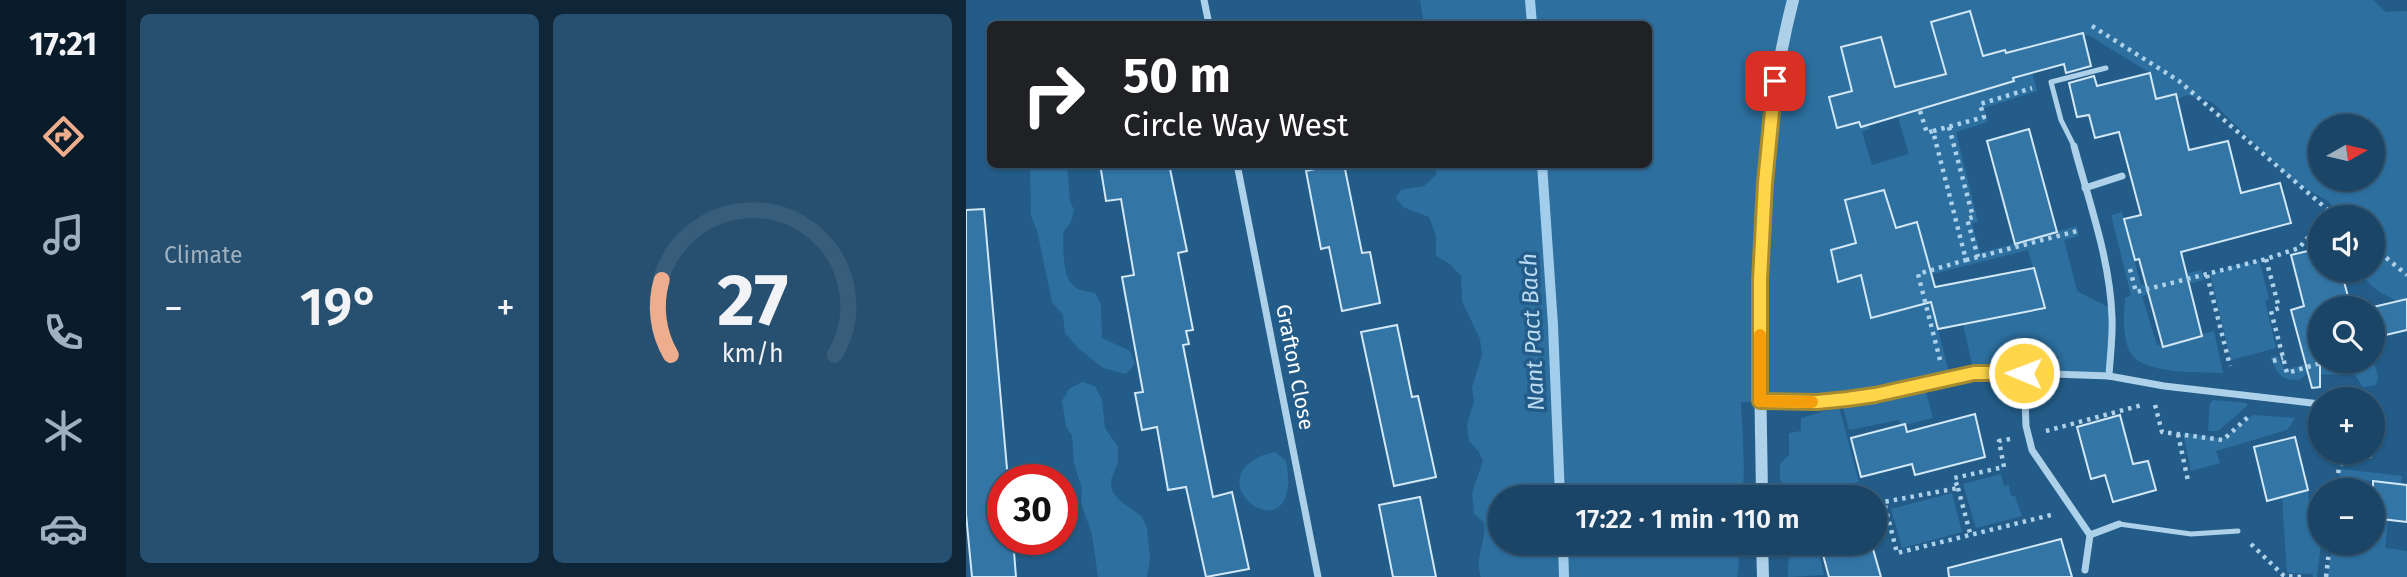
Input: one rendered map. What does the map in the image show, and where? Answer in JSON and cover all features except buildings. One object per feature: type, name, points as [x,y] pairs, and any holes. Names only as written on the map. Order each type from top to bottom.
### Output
[{"type":"street","points":[[1204,0],[1208,21]]},
{"type":"street","points":[[1762,485],[1760,280],[1772,101],[1793,0]]},
{"type":"street","points":[[2074,146],[2105,263],[2113,316],[2109,376]]},
{"type":"street","name":"Grafton Close","points":[[1238,168],[1318,577]]},
{"type":"street","points":[[2085,188],[2122,176]]},
{"type":"street","points":[[1760,401],[1817,402],[1847,399],[1974,373],[2024,373],[2109,376],[2164,386],[2308,403]]},
{"type":"street","points":[[2024,373],[2027,436],[2042,467],[2090,535],[2085,570]]},
{"type":"street","points":[[2090,535],[2119,524]]},
{"type":"street","points":[[1762,555],[1763,577]]},
{"type":"lane","points":[[2074,146],[2061,120],[2051,82],[2106,68]]},
{"type":"lane","points":[[2119,524],[2191,534],[2238,531]]},
{"type":"path","points":[[2092,26],[2179,81],[2322,205]]},
{"type":"path","points":[[1920,111],[1927,133],[1984,117],[1980,104],[2051,82]]},
{"type":"path","points":[[1949,127],[1973,217],[1967,219],[1978,257]]},
{"type":"path","points":[[1933,131],[1966,260]]},
{"type":"path","points":[[1945,378],[1918,274],[2095,226]]},
{"type":"path","points":[[2130,268],[2136,292],[2266,259],[2299,248],[2308,237]]},
{"type":"path","points":[[2385,257],[2407,275]]},
{"type":"path","points":[[2266,259],[2279,308],[2271,311],[2287,373],[2308,367]]},
{"type":"path","points":[[2207,275],[2230,366]]},
{"type":"path","points":[[2273,361],[2283,358]]},
{"type":"path","points":[[1970,533],[1954,478],[2004,467],[1998,441],[2027,436],[2154,401],[2162,432],[2223,440],[2270,398]]},
{"type":"path","points":[[2178,434],[2188,481]]},
{"type":"path","points":[[1958,488],[1884,502],[1897,553],[2072,510]]},
{"type":"path","points":[[2238,531],[2284,576],[2303,577]]},
{"type":"path","points":[[2326,577],[2329,555]]},
{"type":"shaded area","points":[[1420,0],[2373,0],[2386,12],[2407,11],[2407,308],[2369,282],[2385,282],[2385,205],[2332,205],[2310,191],[2385,191],[2385,114],[2308,114],[2308,190],[2293,181],[2212,102],[2187,95],[2157,108],[2150,73],[2090,36],[2078,34],[2026,48],[2037,91],[1984,108],[1988,122],[1956,132],[1978,222],[1972,223],[1980,253],[2077,226],[2079,236],[2064,240],[2077,291],[2112,309],[2109,376],[1974,373],[1963,324],[2045,308],[2028,250],[1925,276],[1950,377],[1847,399],[1741,402],[1743,485],[1488,485],[1488,555],[1740,555],[1737,577],[1481,577],[1479,563],[1484,522],[1474,514],[1472,493],[1483,461],[1469,441],[1467,425],[1474,401],[1472,388],[1482,355],[1480,339],[1462,301],[1461,276],[1450,264],[1436,256],[1436,236],[1429,217],[1403,207],[1396,198],[1401,190],[1424,186],[1437,174],[1434,168],[1652,168],[1652,21],[1424,21]],"holes":[[[1970,11],[1980,45],[1975,58],[2005,50],[2014,81],[1973,94],[1951,92],[1953,101],[1898,117],[1909,154],[1872,165],[1862,132],[1870,129],[1867,120],[1837,128],[1829,98],[1862,88],[1881,37],[1895,87],[1945,74],[1931,22]],[[1884,190],[1896,228],[1918,222],[1925,250],[1912,308],[1871,318],[1863,286],[1871,272],[1838,281],[1831,250],[1866,240],[1853,233],[1846,200]]]},
{"type":"shaded area","points":[[1030,168],[1067,168],[1070,201],[1074,210],[1071,222],[1063,232],[1067,275],[1076,288],[1095,293],[1101,305],[1102,338],[1130,351],[1135,364],[1126,374],[1103,368],[1078,348],[1065,333],[1063,315],[1052,302],[1037,230],[1031,216]]},
{"type":"shaded area","points":[[2122,212],[2141,285],[2201,270],[2204,280],[2142,296],[2157,345],[2214,331],[2223,373],[2172,371],[2146,365],[2130,352],[2124,319],[2125,298],[2131,295],[2111,215]]},
{"type":"shaded area","points":[[2259,260],[2269,299],[2265,301],[2276,348],[2231,360],[2210,274],[2221,270],[2222,273],[2226,268],[2250,262],[2255,265],[2255,261]]},
{"type":"shaded area","points":[[2278,356],[2284,370],[2308,363],[2308,373],[2377,373],[2378,376],[2376,385],[2363,387],[2355,375],[2306,374],[2301,379],[2294,380],[2281,376],[2270,357]]},
{"type":"shaded area","points":[[1082,382],[1095,386],[1102,400],[1105,428],[1118,447],[1118,462],[1111,480],[1112,491],[1120,501],[1141,516],[1147,528],[1150,559],[1147,577],[1098,577],[1092,534],[1081,503],[1078,464],[1074,463],[1072,436],[1066,426],[1062,401],[1069,389]]},
{"type":"shaded area","points":[[1925,389],[1933,418],[1901,426],[1899,420],[1849,430],[1843,407],[1878,402]]},
{"type":"shaded area","points":[[2213,400],[2247,403],[2247,406],[2218,431],[2208,431],[2210,403]]},
{"type":"shaded area","points":[[1839,407],[1859,482],[1845,485],[1782,485],[1780,464],[1789,455],[1789,433],[1801,431],[1801,418]]},
{"type":"shaded area","points":[[2253,415],[2295,418],[2287,430],[2216,451],[2220,463],[2191,471],[2183,433],[2223,439]]},
{"type":"shaded area","points":[[1275,452],[1286,461],[1288,489],[1282,504],[1271,510],[1258,508],[1247,500],[1240,488],[1241,475],[1251,462]]},
{"type":"shaded area","points":[[2341,469],[2402,476],[2401,484],[2385,482],[2385,478],[2340,478]]},
{"type":"shaded area","points":[[2001,474],[2004,486],[2009,485],[2011,496],[2015,496],[2022,516],[1976,528],[1963,484]]},
{"type":"shaded area","points":[[2308,490],[2308,555],[2320,555],[2317,577],[2313,577],[2313,574],[2287,573],[2282,497]]},
{"type":"shaded area","points":[[1952,493],[1962,532],[1902,548],[1891,509]]},
{"type":"shaded area","points":[[2389,512],[2385,548],[2385,514]]},
{"type":"shaded area","points":[[2385,548],[2407,551],[2407,577],[2328,577],[2331,555],[2385,555]]},
{"type":"shaded area","points":[[1789,555],[1819,555],[1824,575],[1788,577]]},
{"type":"waterway","name":"Nant Pact Bach","points":[[1530,0],[1532,21]]},
{"type":"waterway","name":"Nant Pact Bach","points":[[1542,168],[1553,325],[1560,485]]},
{"type":"waterway","name":"Nant Pact Bach","points":[[1563,555],[1564,577]]},
{"type":"slow traffic","points":[[1760,335],[1760,401],[1812,402]]},
{"type":"route","points":[[1775,81],[1765,183],[1760,280],[1760,401],[1817,402],[1847,399],[1974,373],[2024,373]]}]
